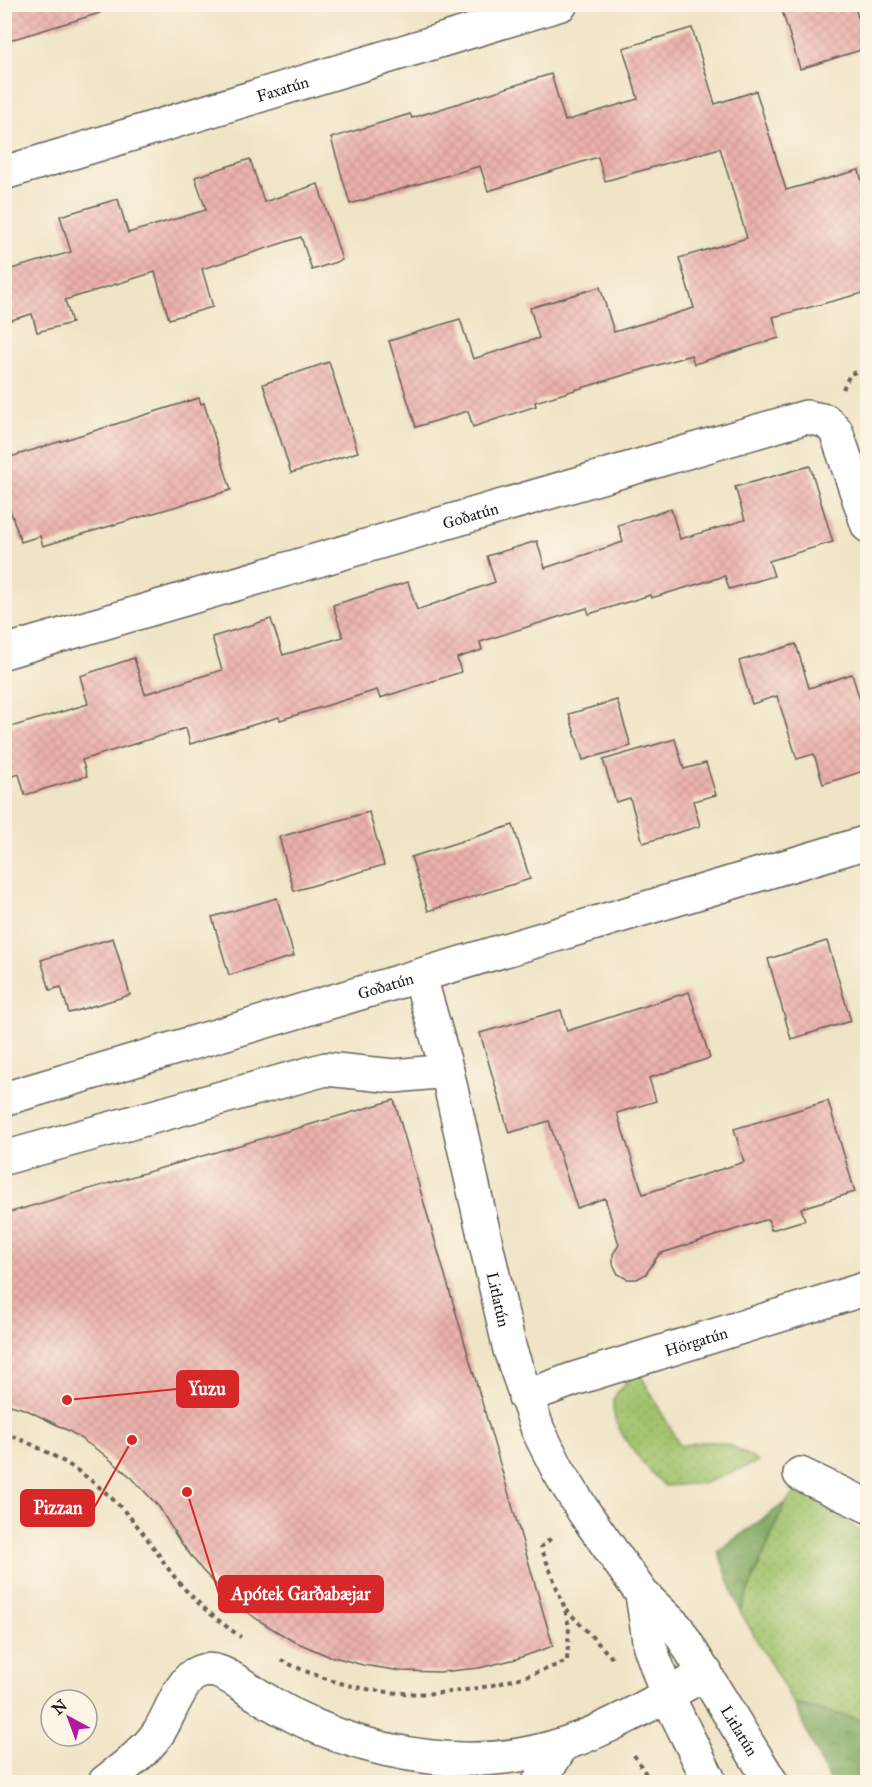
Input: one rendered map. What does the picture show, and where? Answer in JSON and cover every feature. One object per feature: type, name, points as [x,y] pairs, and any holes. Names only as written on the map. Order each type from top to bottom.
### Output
[{"type":"street","name":"Faxatún","points":[[4,173],[561,4]]},
{"type":"street","name":"Goðatún","points":[[4,652],[806,417],[826,421],[836,431],[867,526]]},
{"type":"street","name":"Goðatún","points":[[4,1099],[420,977],[867,842]]},
{"type":"street","name":"Litlatún","points":[[420,977],[447,1071],[510,1350],[525,1397],[558,1470],[642,1594],[677,1628],[771,1782]]},
{"type":"street","points":[[4,1158],[326,1069],[394,1076],[447,1071]]},
{"type":"street","name":"Hörgatún","points":[[525,1397],[574,1379],[867,1288]]},
{"type":"street","points":[[800,1474],[867,1506]]},
{"type":"street","name":"Litlatún","points":[[642,1594],[650,1647],[667,1695],[710,1782]]},
{"type":"street","points":[[105,1782],[158,1734],[180,1692],[194,1674],[207,1670],[232,1678],[270,1704],[318,1728],[390,1751],[432,1757],[474,1759],[516,1756],[561,1747],[619,1723],[706,1673]]},
{"type":"street","points":[[539,1782],[561,1747]]},
{"type":"path","points":[[4,1433],[65,1462],[97,1485],[125,1511],[150,1540],[171,1573],[198,1602],[244,1639]]},
{"type":"path","points":[[279,1659],[334,1682],[373,1690],[433,1694],[492,1687],[530,1676],[567,1661],[570,1627],[541,1547],[561,1531]]},
{"type":"path","points":[[565,1609],[618,1664]]},
{"type":"path","points":[[632,1751],[651,1782]]},
{"type":"green space","points":[[638,1370],[680,1446],[703,1442],[721,1443],[738,1449],[758,1462],[704,1483],[665,1486],[630,1446],[616,1421],[613,1410],[616,1395]]},
{"type":"green space","points":[[801,1488],[867,1537],[867,1721],[794,1704],[740,1611],[785,1503]]},
{"type":"green space","points":[[785,1503],[740,1611],[718,1551]]},
{"type":"green space","points":[[794,1704],[867,1721],[867,1782],[830,1782]]},
{"type":"building","points":[[4,4],[99,4],[100,13],[4,42]]},
{"type":"building","points":[[780,4],[854,4],[867,48],[800,69]]},
{"type":"building","points":[[692,28],[715,104],[756,91],[786,190],[859,170],[867,202],[867,292],[773,317],[779,338],[694,364],[691,355],[535,402],[536,406],[473,427],[468,411],[416,427],[389,341],[460,319],[473,359],[539,338],[530,308],[600,287],[614,332],[694,308],[679,258],[747,238],[720,148],[605,181],[598,157],[488,191],[480,166],[350,204],[331,138],[410,114],[412,118],[551,74],[565,121],[638,99],[623,48]]},
{"type":"building","points":[[250,159],[264,202],[318,184],[342,260],[312,270],[301,237],[202,269],[213,307],[169,319],[155,272],[65,300],[72,323],[37,332],[32,314],[4,322],[4,271],[71,252],[60,216],[118,199],[128,233],[206,210],[195,177]]},
{"type":"building","points":[[329,362],[358,452],[291,473],[263,384]]},
{"type":"building","points":[[199,398],[201,404],[204,403],[231,490],[43,546],[40,536],[21,542],[4,492],[4,459]]},
{"type":"building","points":[[810,466],[833,542],[769,561],[774,576],[729,589],[725,576],[651,598],[650,595],[589,614],[587,608],[480,642],[482,650],[457,658],[461,672],[380,698],[377,690],[280,720],[279,717],[190,744],[186,728],[82,760],[87,776],[25,795],[19,774],[4,779],[4,729],[88,704],[80,676],[134,658],[145,694],[222,670],[212,637],[271,619],[283,655],[343,637],[333,605],[408,582],[417,610],[495,582],[487,556],[537,541],[545,568],[623,542],[618,525],[671,509],[680,539],[745,520],[735,487]]},
{"type":"building","points":[[796,644],[809,688],[852,674],[867,723],[867,770],[823,784],[814,754],[797,759],[777,696],[752,704],[739,661]]},
{"type":"building","points":[[617,700],[631,746],[583,760],[569,714]]},
{"type":"building","points":[[675,739],[684,769],[706,763],[716,795],[693,801],[700,826],[643,843],[630,798],[616,802],[603,760]]},
{"type":"building","points":[[369,812],[384,865],[294,891],[279,837]]},
{"type":"building","points":[[513,825],[530,879],[428,911],[411,857]]},
{"type":"building","points":[[277,898],[294,956],[229,975],[212,917]]},
{"type":"building","points":[[113,938],[130,995],[69,1013],[61,987],[50,990],[41,960]]},
{"type":"building","points":[[827,941],[851,1021],[791,1039],[768,959]]},
{"type":"building","points":[[689,992],[710,1058],[649,1078],[656,1101],[617,1113],[643,1194],[744,1162],[734,1129],[828,1101],[855,1192],[801,1208],[805,1220],[771,1230],[768,1219],[659,1254],[646,1274],[637,1279],[627,1279],[618,1274],[613,1264],[613,1254],[619,1245],[605,1198],[577,1208],[549,1121],[509,1133],[480,1033],[561,1010],[567,1031]]},
{"type":"building","points":[[394,1100],[553,1646],[516,1659],[479,1668],[440,1672],[401,1671],[363,1665],[326,1655],[291,1640],[258,1620],[228,1597],[202,1570],[179,1540],[159,1507],[132,1478],[102,1453],[69,1431],[27,1410],[4,1403],[4,1214]]},
{"type":"place","name":"Yuzu","points":[[67,1400]]},
{"type":"place","name":"Pizzan","points":[[132,1440]]},
{"type":"place","name":"Apótek Garðabæjar","points":[[187,1492]]}]
